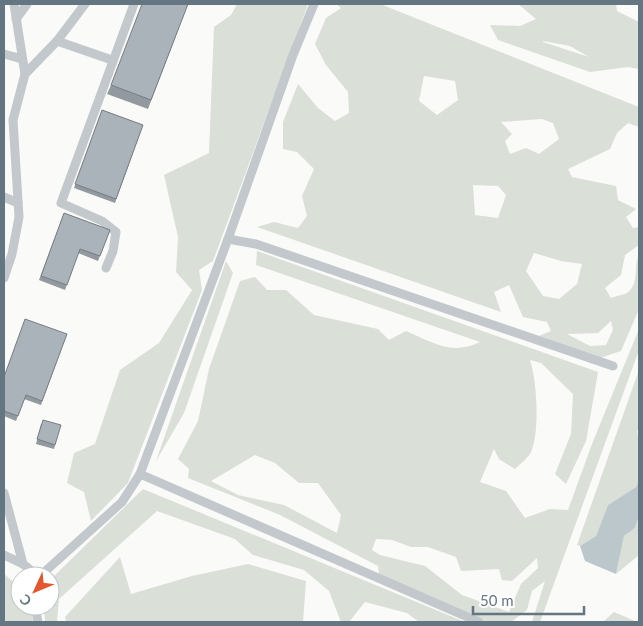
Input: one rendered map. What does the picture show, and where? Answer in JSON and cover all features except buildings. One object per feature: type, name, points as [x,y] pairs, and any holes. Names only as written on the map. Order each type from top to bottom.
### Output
[{"type":"lane","points":[[4,278],[14,245],[19,217],[13,120],[25,74],[14,4]]},
{"type":"lane","points":[[16,19],[27,4]]},
{"type":"lane","points":[[25,74],[57,41],[85,4]]},
{"type":"lane","points":[[106,268],[113,251],[116,232],[102,221],[61,203],[134,4]]},
{"type":"lane","points":[[50,566],[122,502],[140,474],[228,239],[293,54],[314,4]]},
{"type":"lane","points":[[57,41],[112,60]]},
{"type":"lane","points":[[4,54],[22,59]]},
{"type":"lane","points":[[4,197],[18,203]]},
{"type":"lane","points":[[228,239],[256,244],[613,366]]},
{"type":"lane","points":[[140,474],[479,622]]},
{"type":"lane","points":[[4,493],[23,564]]},
{"type":"lane","points":[[4,555],[26,566]]},
{"type":"shaded area","points":[[237,4],[308,4],[213,261],[199,270],[202,290],[128,483],[91,521],[84,492],[67,483],[74,453],[95,444],[120,370],[159,343],[192,290],[176,272],[178,237],[164,175],[209,153],[214,27],[231,15]]},
{"type":"shaded area","points":[[336,4],[380,4],[639,107],[639,127],[628,123],[617,133],[610,149],[568,169],[572,177],[616,186],[618,200],[636,209],[626,217],[633,228],[639,227],[639,245],[625,255],[621,275],[605,288],[611,298],[627,293],[634,285],[639,255],[639,309],[621,351],[600,358],[539,336],[551,331],[547,322],[523,317],[509,285],[494,292],[501,312],[257,227],[274,222],[298,228],[307,216],[302,196],[314,169],[297,152],[283,149],[283,122],[298,84],[318,108],[335,121],[349,113],[348,92],[326,65],[315,44],[326,18],[341,8]],"holes":[[[424,76],[455,81],[458,100],[437,115],[419,101]],[[542,119],[553,123],[559,139],[539,154],[526,148],[510,154],[505,141],[512,134],[501,122]],[[473,185],[498,186],[506,195],[498,218],[475,215]],[[534,253],[561,261],[582,264],[577,284],[559,299],[543,296],[526,271]],[[611,321],[613,330],[606,345],[590,346],[567,334],[598,333]]]},
{"type":"shaded area","points":[[518,4],[616,4],[617,11],[639,22],[639,69],[628,67],[590,72],[498,40],[490,25],[520,26],[536,19]],"holes":[[[543,41],[570,46],[589,57]]]},
{"type":"shaded area","points":[[257,251],[598,372],[586,441],[566,484],[555,474],[571,434],[573,394],[541,363],[530,360],[536,406],[536,432],[531,452],[515,469],[499,459],[494,449],[480,482],[506,491],[525,518],[550,509],[568,510],[592,444],[639,329],[639,350],[540,622],[532,622],[545,581],[532,591],[527,610],[511,622],[487,622],[379,575],[378,566],[280,515],[188,478],[189,469],[178,459],[198,421],[209,369],[240,281],[255,277],[267,290],[286,290],[314,315],[378,329],[389,340],[406,331],[433,343],[451,348],[470,346],[480,342],[256,265]],"holes":[[[255,455],[275,463],[299,483],[318,483],[341,515],[337,533],[284,505],[238,495],[211,481]],[[376,539],[392,540],[411,547],[428,547],[456,557],[461,571],[499,569],[502,580],[512,581],[537,558],[538,568],[521,584],[509,612],[462,595],[425,566],[380,555],[372,550]]]},
{"type":"shaded area","points":[[226,261],[233,273],[184,413],[156,461]]},
{"type":"shaded area","points":[[639,370],[639,429],[637,431],[639,443],[639,481],[636,487],[608,505],[596,536],[580,546],[577,545]]},
{"type":"shaded area","points":[[639,481],[639,516],[635,528],[624,536],[616,574],[585,561],[580,546],[596,536],[608,505],[636,487]]},
{"type":"shaded area","points":[[143,489],[465,622],[419,622],[407,613],[365,602],[349,622],[341,622],[329,591],[304,570],[253,555],[235,539],[157,511],[60,598],[60,570]]},
{"type":"shaded area","points":[[639,516],[639,555],[616,574],[624,536],[635,528]]},
{"type":"shaded area","points":[[120,557],[131,594],[192,576],[248,564],[306,581],[303,622],[66,622],[65,617]]},
{"type":"shaded area","points":[[4,574],[10,579],[10,616],[32,616],[33,622],[4,622]]},
{"type":"shaded area","points":[[614,612],[637,622],[603,622]]},
{"type":"shaded area","points":[[45,616],[58,616],[57,622],[45,622]]}]
